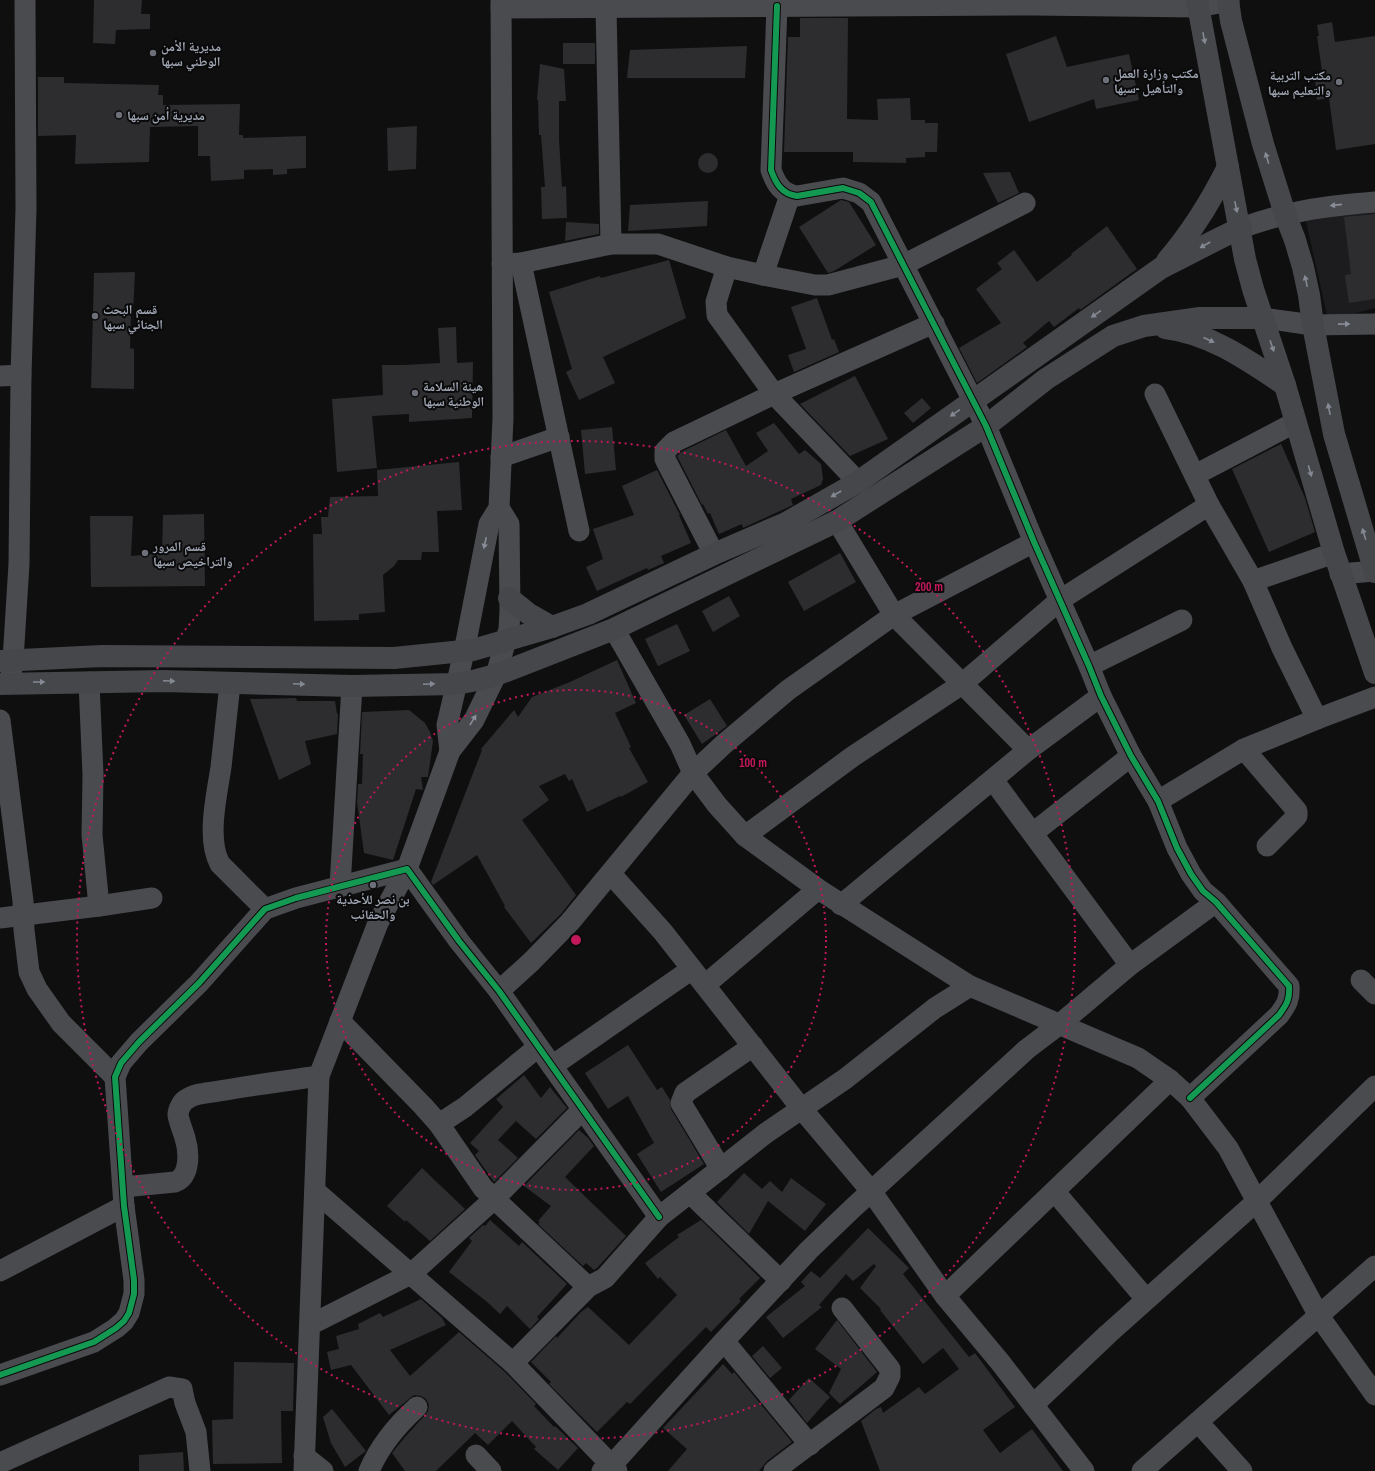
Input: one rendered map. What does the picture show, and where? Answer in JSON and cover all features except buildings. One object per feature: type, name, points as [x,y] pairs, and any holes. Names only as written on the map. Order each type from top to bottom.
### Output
[{"type":"main road","points":[[1228,1],[1231,21],[1263,144],[1303,267],[1334,434],[1375,571]]},
{"type":"main road","points":[[1197,3],[1245,259],[1253,289],[1285,385],[1340,574],[1375,673]]},
{"type":"main road","points":[[1161,268],[1194,227],[1211,201],[1228,167]]},
{"type":"main road","points":[[7,661],[102,656],[394,658],[464,652],[552,627],[588,614],[714,554],[786,523],[858,482],[1161,268],[1240,228]]},
{"type":"main road","points":[[5,683],[163,681],[230,684],[277,683],[352,686],[456,684],[496,675],[614,629],[837,521],[986,426],[1046,379],[1113,336],[1144,326],[1200,318],[1263,318]]},
{"type":"main road","points":[[1144,326],[1171,329],[1206,338],[1255,365],[1285,385]]},
{"type":"main road","points":[[509,598],[529,614],[552,627]]},
{"type":"street","points":[[5,683],[19,564],[21,376],[26,209],[25,0]]},
{"type":"street","points":[[450,751],[447,725],[464,652],[489,524],[499,508],[511,263],[502,3],[606,8],[1033,5],[1197,3],[1228,1]]},
{"type":"street","points":[[777,6],[771,170],[775,180],[783,191],[790,195],[797,196],[843,188],[859,193],[871,202],[986,426],[1034,542],[1101,696],[1131,756],[1158,801],[1177,848],[1191,874],[1203,890],[1216,902],[1282,976],[1289,986],[1290,996],[1279,1015],[1190,1098]]},
{"type":"street","points":[[606,8],[611,244]]},
{"type":"street","points":[[763,275],[790,195]]},
{"type":"street","points":[[1240,228],[1285,214],[1316,208],[1375,202]]},
{"type":"street","points":[[511,263],[611,244],[658,244],[727,267],[815,285],[828,285],[903,266],[1025,203]]},
{"type":"street","points":[[511,263],[559,437],[579,531]]},
{"type":"street","points":[[727,267],[716,302],[717,314],[774,394],[858,482]]},
{"type":"street","points":[[1263,318],[1313,325],[1375,324]]},
{"type":"street","points":[[714,554],[665,459],[666,452],[674,442],[774,394],[934,323]]},
{"type":"street","points":[[0,376],[21,376]]},
{"type":"street","points":[[1155,394],[1209,505],[1253,581],[1282,648],[1316,719]]},
{"type":"street","points":[[1195,475],[1296,422]]},
{"type":"street","points":[[501,457],[559,437]]},
{"type":"street","points":[[745,836],[852,757],[962,684],[1060,600],[1209,505]]},
{"type":"street","points":[[323,1471],[304,1464],[319,1076],[378,923],[407,869],[450,751],[474,720],[496,675],[509,629],[510,524],[499,508]]},
{"type":"street","points":[[837,521],[894,615],[1028,750]]},
{"type":"street","points":[[499,991],[531,962],[570,922],[693,774],[724,744],[788,690],[894,615],[1034,542]]},
{"type":"street","points":[[1253,581],[1334,553]]},
{"type":"street","points":[[1340,574],[1375,571]]},
{"type":"street","points":[[1089,666],[1182,620]]},
{"type":"street","points":[[614,629],[680,744],[693,774],[717,805],[745,836],[841,905],[970,986],[1138,1058],[1170,1080],[1190,1098],[1228,1148],[1318,1316],[1375,1395]]},
{"type":"street","points":[[89,682],[93,775],[92,835],[99,906]]},
{"type":"street","points":[[230,684],[214,825],[214,849],[220,864],[265,909]]},
{"type":"street","points":[[340,886],[352,686]]},
{"type":"street","points":[[841,905],[1028,750],[1101,696]]},
{"type":"street","points":[[1158,801],[1244,749],[1316,719],[1375,697]]},
{"type":"street","points":[[0,720],[24,914],[24,930],[29,972],[37,989],[61,1023],[115,1077]]},
{"type":"street","points":[[1244,749],[1297,812],[1297,816],[1267,846]]},
{"type":"street","points":[[1033,833],[1131,756]]},
{"type":"street","points":[[993,780],[1130,965]]},
{"type":"street","points":[[0,1375],[94,1342],[116,1328],[124,1320],[131,1307],[134,1294],[134,1280],[123,1196],[115,1077],[121,1063],[139,1042],[199,983],[265,909],[296,898],[407,869]]},
{"type":"street","points":[[407,869],[459,941],[499,991],[659,1217]]},
{"type":"street","points":[[611,874],[663,932],[801,1108],[870,1191],[945,1296],[1000,1362],[1084,1471]]},
{"type":"street","points":[[705,985],[818,889]]},
{"type":"street","points":[[0,918],[152,898]]},
{"type":"street","points":[[315,1191],[513,1363],[610,1469],[724,1341],[782,1281],[809,1250],[870,1191],[1026,1049],[1060,1024],[1130,965],[1216,902]]},
{"type":"street","points":[[552,1066],[692,969]]},
{"type":"street","points":[[513,1363],[588,1287],[605,1278],[659,1217],[801,1108],[845,1079],[935,1008],[970,986]]},
{"type":"street","points":[[340,1021],[439,1124],[483,1188],[588,1287]]},
{"type":"street","points":[[721,1169],[681,1103],[685,1093],[753,1046]]},
{"type":"street","points":[[439,1124],[465,1107],[538,1047]]},
{"type":"street","points":[[0,1271],[123,1196],[180,1180],[183,1177],[186,1166],[187,1148],[178,1113],[187,1099],[202,1094],[319,1076]]},
{"type":"street","points":[[945,1296],[1170,1080]]},
{"type":"street","points":[[1033,1405],[1146,1299],[1257,1200],[1375,1086]]},
{"type":"street","points":[[310,1325],[411,1274],[494,1199],[583,1109]]},
{"type":"street","points":[[1055,1192],[1146,1299]]},
{"type":"street","points":[[690,1193],[782,1281]]},
{"type":"street","points":[[1142,1471],[1375,1266]]},
{"type":"street","points":[[774,1471],[884,1388],[890,1376],[890,1369],[842,1308]]},
{"type":"street","points":[[724,1341],[810,1445]]},
{"type":"street","points":[[0,1463],[169,1387],[182,1388],[185,1403],[196,1432],[200,1471]]},
{"type":"street","points":[[369,1471],[380,1449],[397,1425],[417,1407]]},
{"type":"street","points":[[1198,1422],[1242,1471]]},
{"type":"street","points":[[476,1455],[491,1471]]},
{"type":"shaded area","points":[[1375,210],[1375,308],[1345,316],[1327,315],[1305,217]]},
{"type":"cycle path","points":[[777,6],[771,170],[775,180],[780,188],[792,195],[797,196],[843,188],[859,193],[871,202],[986,426],[1034,542],[1101,696],[1131,756],[1158,801],[1177,848],[1191,874],[1203,891],[1216,902],[1289,986],[1287,1001],[1279,1015],[1190,1098]]},
{"type":"cycle path","points":[[0,1375],[94,1342],[116,1328],[124,1321],[129,1313],[134,1294],[134,1280],[124,1206],[115,1077],[121,1063],[139,1042],[199,983],[265,909],[296,898],[407,869],[459,941],[499,991],[659,1217]]},
{"type":"place","name":"مديرية الأمن الوطني سبها","points":[[153,53]]},
{"type":"place","name":"مكتب وزارة العمل والتأهيل -سبها","points":[[1106,80]]},
{"type":"place","name":"مكتب التربية والتعليم سبها","points":[[1339,82]]},
{"type":"place","name":"مديرية أمن سبها","points":[[119,115]]},
{"type":"place","name":"قسم البحث الجنائي سبها","points":[[95,316]]},
{"type":"place","name":"هيئة السلامة الوطنية سبها","points":[[415,393]]},
{"type":"place","name":"قسم المرور والتراخيص سبها","points":[[145,553]]},
{"type":"place","name":"بن نصر للأحذية والحقائب","points":[[373,885]]}]
